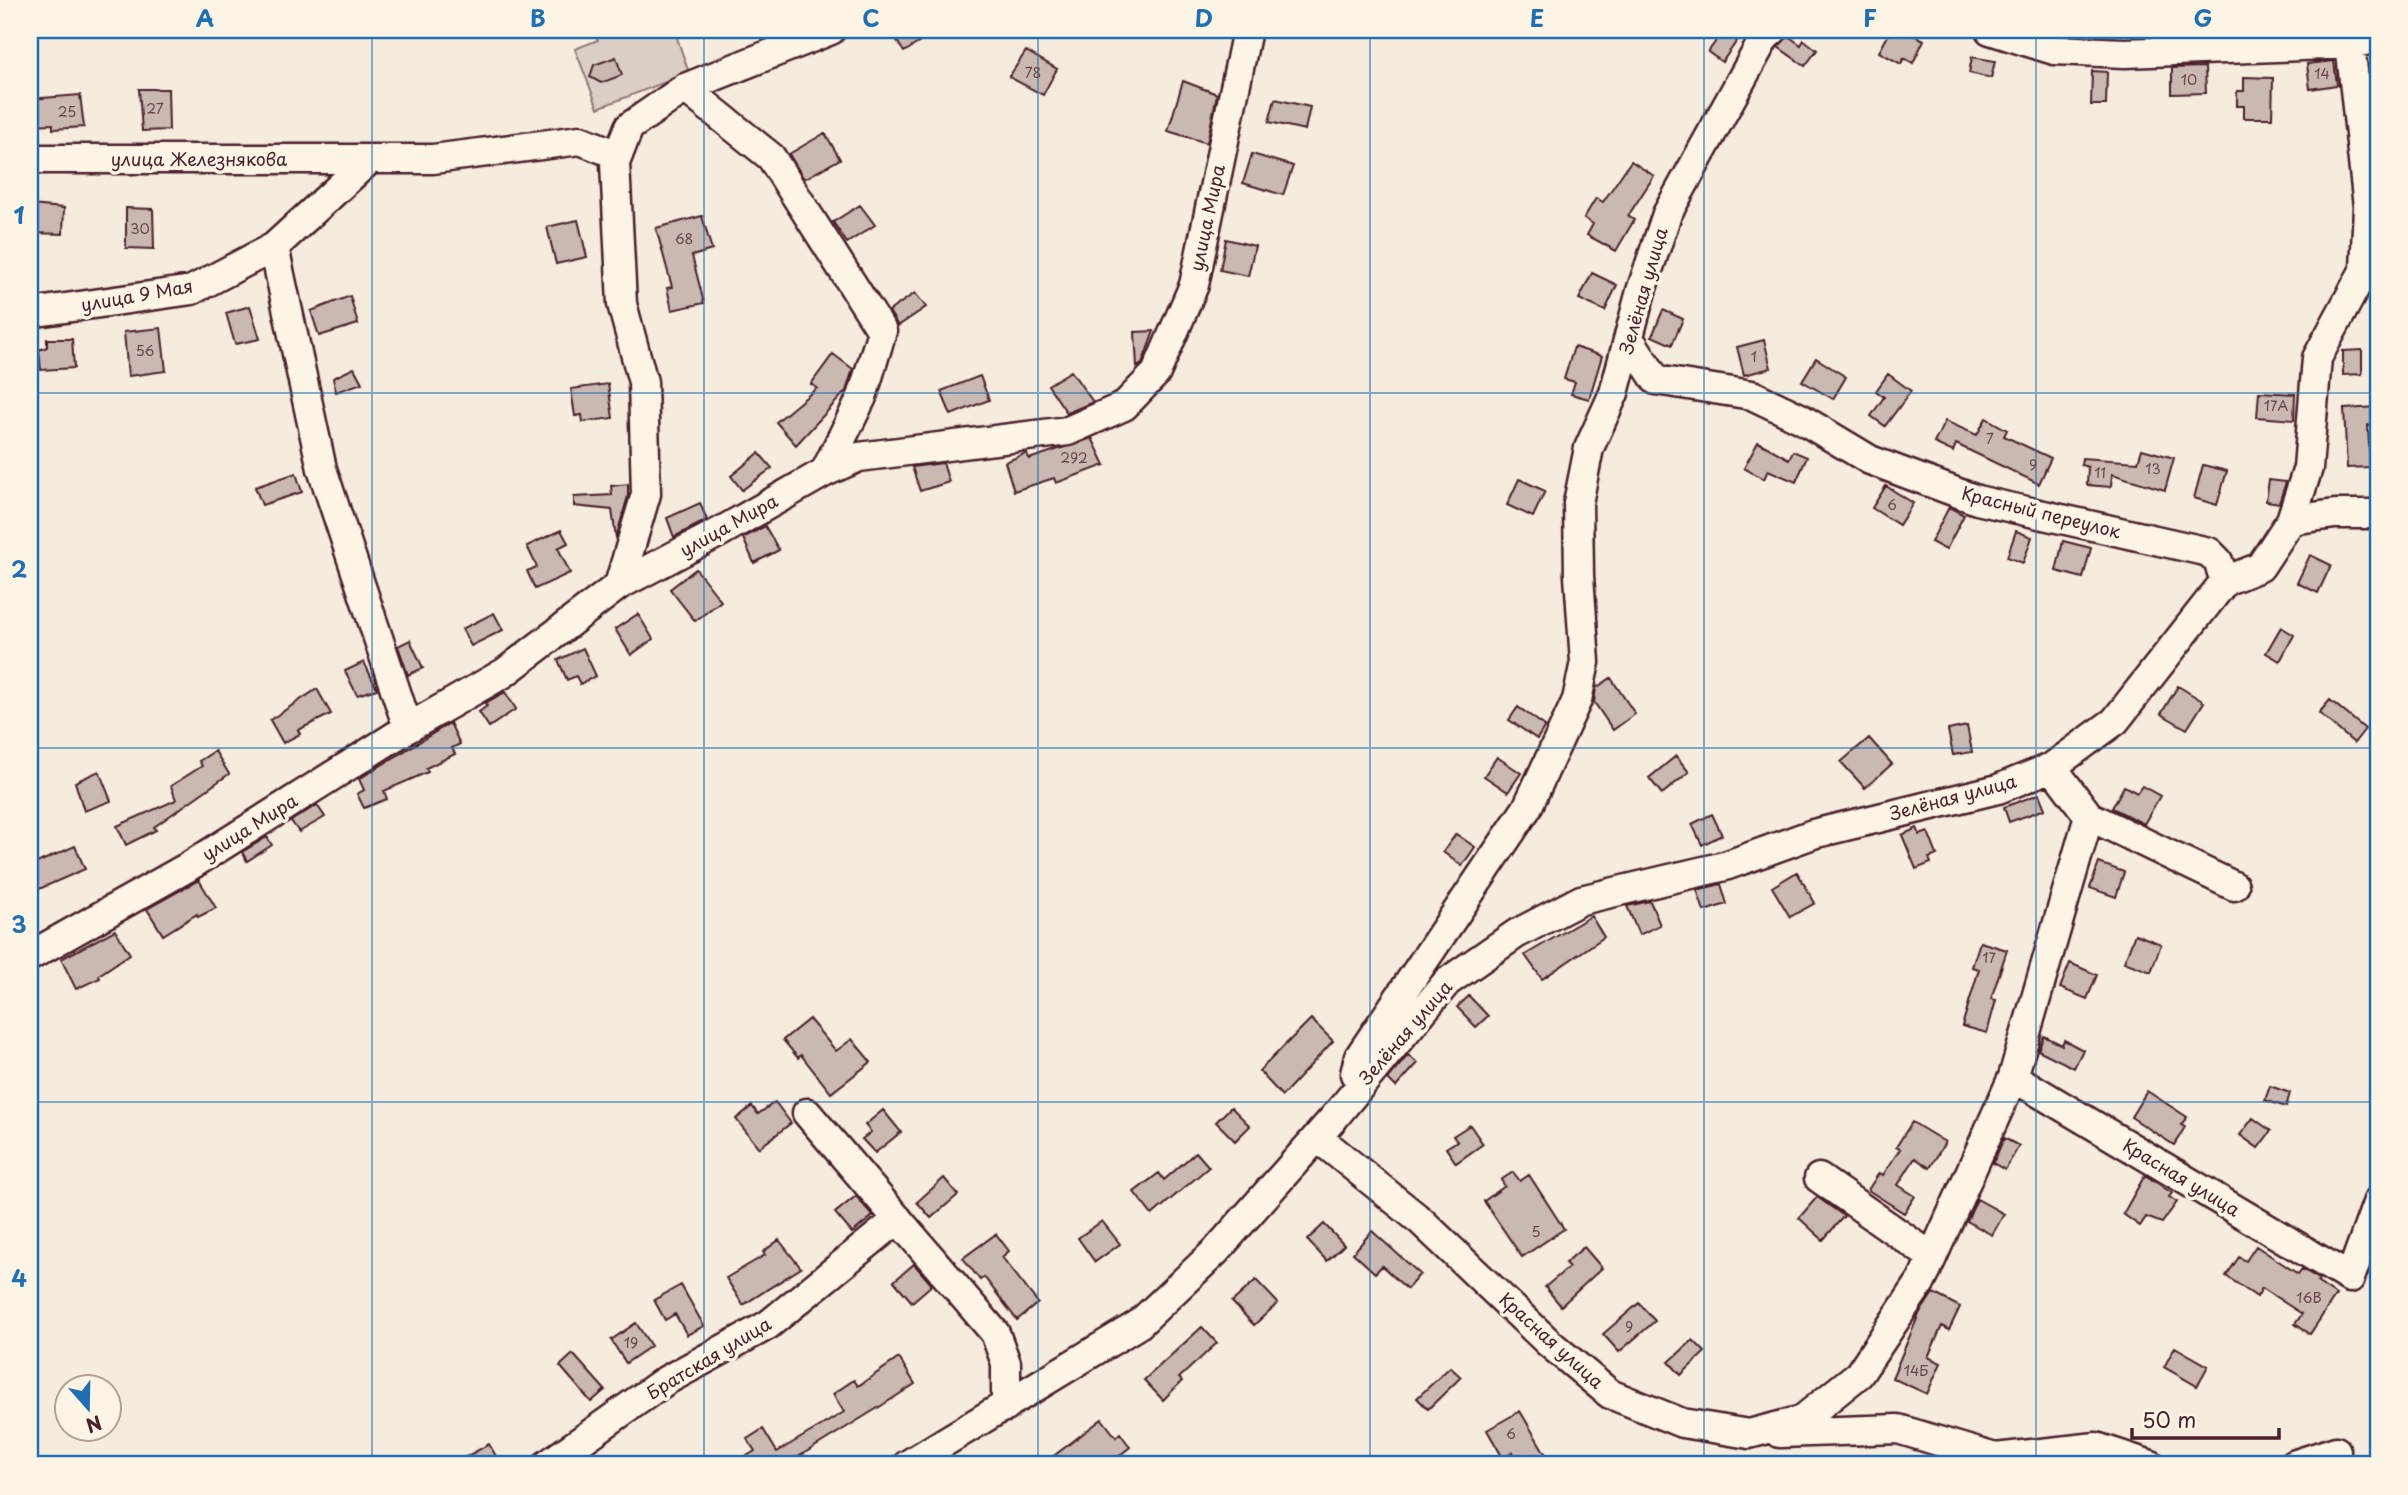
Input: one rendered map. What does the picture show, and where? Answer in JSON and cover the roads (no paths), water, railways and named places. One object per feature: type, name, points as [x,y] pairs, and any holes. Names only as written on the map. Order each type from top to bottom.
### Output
[{"type":"street","points":[[619,585],[646,494],[643,382],[622,304],[616,159],[629,127],[685,88],[831,30]]},
{"type":"street","name":"улица Мира","points":[[30,956],[188,867],[408,728],[504,673],[619,585],[720,533],[825,472],[859,457],[1068,431],[1124,407],[1156,373],[1194,285],[1247,30]]},
{"type":"street","name":"Зелёная улица","points":[[1350,1097],[1359,1056],[1527,808],[1577,699],[1585,662],[1578,576],[1578,503],[1589,448],[1614,393],[1641,291],[1667,214],[1765,37],[1773,30]]},
{"type":"street","points":[[1990,30],[2054,50],[2124,54],[2365,38],[2368,207],[2365,269],[2317,358],[2308,468],[2291,520],[2260,567],[2225,581]]},
{"type":"street","points":[[685,88],[771,157],[882,331],[862,397],[825,472]]},
{"type":"street","name":"улица Железнякова","points":[[30,159],[433,159],[580,140],[616,159]]},
{"type":"street","name":"улица 9 Мая","points":[[30,313],[192,290],[274,247],[369,160]]},
{"type":"street","points":[[274,247],[322,469],[408,728]]},
{"type":"street","points":[[1614,393],[1656,380],[1630,340]]},
{"type":"street","name":"Красный переулок","points":[[1656,380],[1752,395],[1800,418],[1870,460],[1977,500],[2209,552],[2218,561],[2225,581]]},
{"type":"street","points":[[2291,520],[2334,514],[2378,514]]},
{"type":"street","name":"Зелёная улица","points":[[928,1461],[1006,1407],[1139,1324],[1216,1251],[1317,1137],[1447,982],[1516,934],[1581,900],[1725,866],[1813,834],[1998,789],[2052,767],[2115,721],[2225,581]]},
{"type":"street","points":[[2052,767],[2089,816],[2234,886]]},
{"type":"street","name":"Красная улица","points":[[1317,1137],[1421,1221],[1549,1343],[1610,1394],[1682,1423],[1749,1434],[1802,1420],[1858,1374],[1922,1280],[2013,1077],[2089,816]]},
{"type":"street","name":"Красная улица","points":[[2013,1077],[2350,1278],[2378,1201]]},
{"type":"street","points":[[807,1113],[995,1332],[1006,1363],[1006,1407]]},
{"type":"street","points":[[1819,1178],[1932,1257]]},
{"type":"street","name":"Братская улица","points":[[547,1465],[665,1381],[768,1325],[898,1219]]},
{"type":"street","points":[[1749,1434],[1898,1429],[1995,1458],[2096,1447],[2151,1465]]},
{"type":"street","points":[[2293,1465],[2336,1451]]}]
